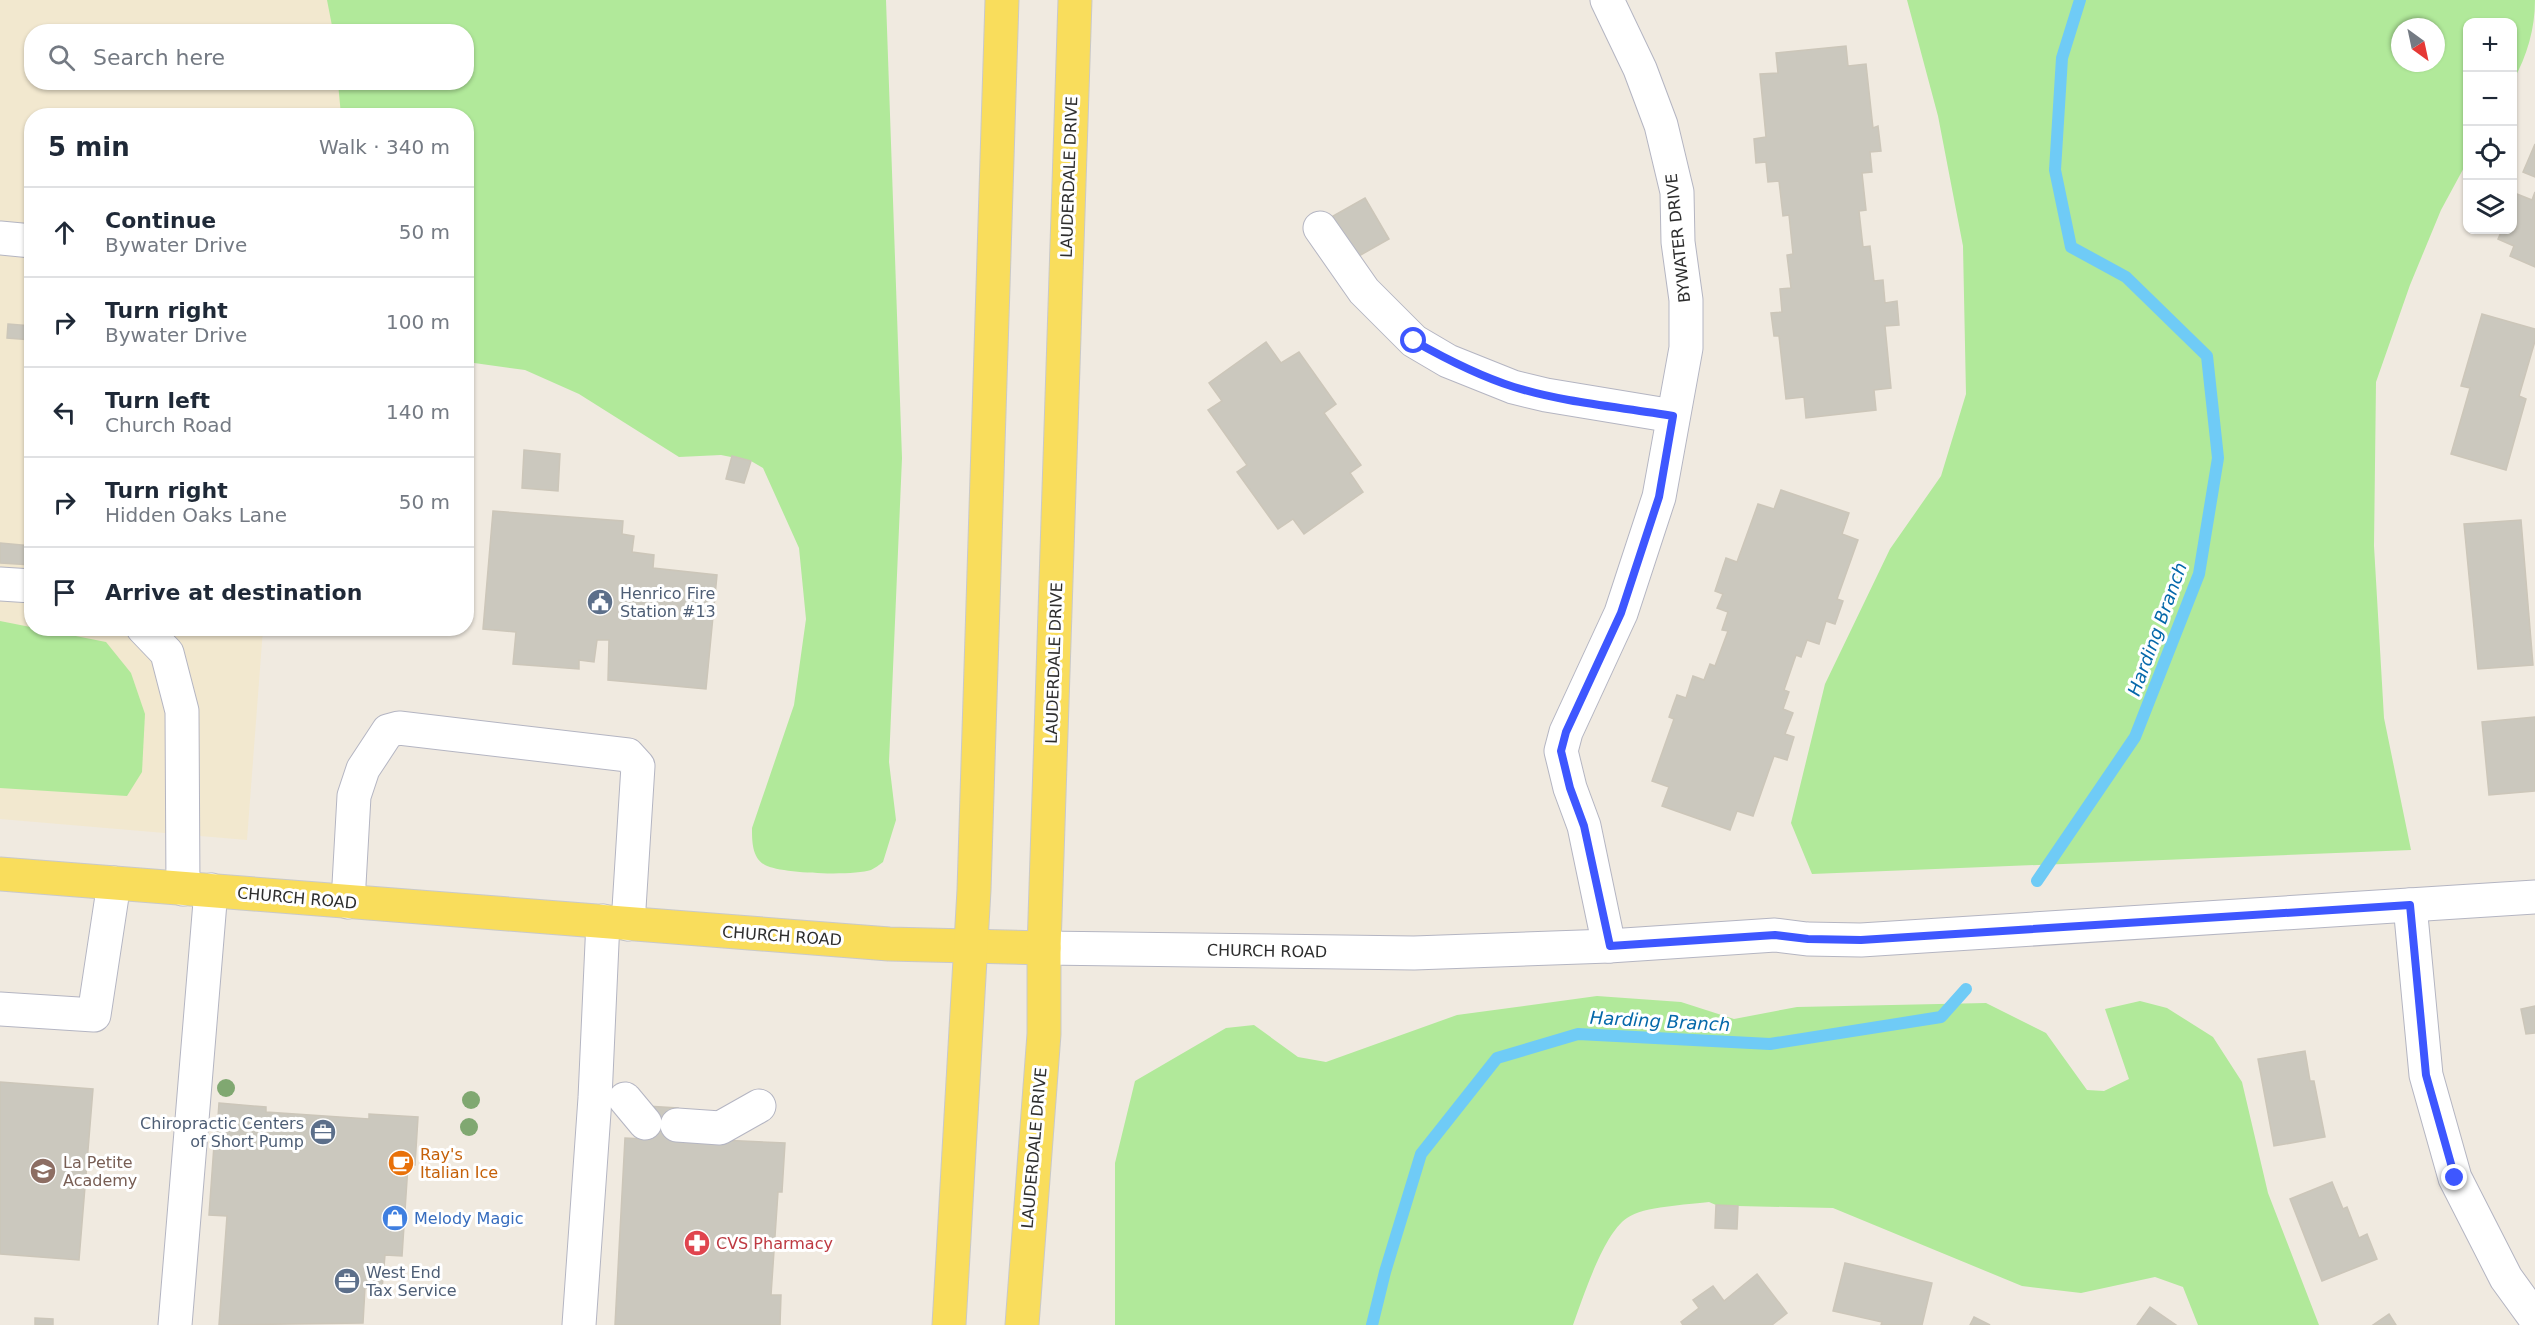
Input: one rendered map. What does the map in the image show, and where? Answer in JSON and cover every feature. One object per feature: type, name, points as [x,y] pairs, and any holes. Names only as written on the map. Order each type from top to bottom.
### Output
[{"type":"main road","points":[[949,1325],[972,947],[1002,0]]},
{"type":"main road","name":"LAUDERDALE DRIVE","points":[[1022,1325],[1044,1035],[1044,948],[1075,0]]},
{"type":"main road","name":"CHURCH ROAD","points":[[0,874],[889,944],[1044,948]]},
{"type":"street","name":"BYWATER DRIVE","points":[[1607,0],[1640,69],[1661,125],[1677,192],[1678,242],[1686,300],[1686,348],[1659,497],[1621,613],[1566,732],[1561,751],[1570,788],[1584,826],[1610,946]]},
{"type":"street","points":[[1320,228],[1364,291],[1414,341],[1448,361],[1513,387],[1546,395],[1673,416]]},
{"type":"street","points":[[0,238],[24,240]]},
{"type":"street","points":[[0,584],[24,586]]},
{"type":"street","points":[[171,641],[182,711],[197,890],[176,1325]]},
{"type":"street","points":[[348,902],[354,796],[363,769],[388,731],[399,728],[628,755],[638,766],[615,922],[595,1098],[579,1325]]},
{"type":"street","points":[[0,1009],[94,1015],[114,883]]},
{"type":"street","name":"CHURCH ROAD","points":[[1044,948],[1413,953],[1610,946],[1775,935],[1808,939],[1861,940],[2535,897]]},
{"type":"street","points":[[2410,905],[2426,1075],[2455,1178],[2506,1278],[2535,1317]]},
{"type":"street","points":[[625,1099],[645,1124]]},
{"type":"street","points":[[677,1125],[720,1128],[759,1106]]},
{"type":"shaded area","points":[[0,0],[883,0],[474,114],[474,108],[24,108],[24,636],[262,636],[247,840],[0,819]]},
{"type":"green space","points":[[327,0],[886,0],[902,458],[889,762],[896,820],[883,862],[871,870],[834,873],[774,868],[761,862],[754,849],[752,828],[794,705],[806,619],[799,548],[763,468],[751,461],[721,455],[679,457],[579,394],[525,370],[474,363],[474,108],[340,108],[339,90],[474,90],[474,24],[332,24]]},
{"type":"green space","points":[[1907,0],[2535,0],[2534,21],[2529,42],[2517,73],[2517,18],[2463,18],[2463,169],[2441,210],[2410,285],[2376,382],[2374,546],[2384,718],[2411,850],[1812,874],[1791,823],[1825,684],[1890,549],[1941,476],[1966,394],[1963,246],[1938,116]]},
{"type":"green space","points":[[0,621],[24,626],[24,636],[76,636],[106,642],[131,673],[145,714],[142,772],[127,796],[0,788]]},
{"type":"green space","points":[[1597,996],[1681,1002],[1734,1019],[1797,1007],[1986,1003],[2046,1033],[2087,1090],[2104,1091],[2129,1079],[2105,1009],[2140,1001],[2167,1008],[2213,1037],[2242,1082],[2268,1193],[2319,1325],[2198,1325],[2183,1287],[2155,1277],[2081,1293],[2022,1286],[1833,1208],[1716,1205],[1709,1202],[1655,1208],[1635,1214],[1618,1226],[1602,1252],[1573,1325],[1115,1325],[1115,1163],[1135,1081],[1226,1028],[1254,1025],[1298,1057],[1326,1062],[1457,1015]]},
{"type":"building","points":[[1846,46],[1848,66],[1866,64],[1873,128],[1878,126],[1881,151],[1870,152],[1872,172],[1862,173],[1866,210],[1859,211],[1863,247],[1870,246],[1874,281],[1883,280],[1885,303],[1897,301],[1899,325],[1885,326],[1891,388],[1874,390],[1876,410],[1806,418],[1804,397],[1786,399],[1779,336],[1774,336],[1771,313],[1782,312],[1780,289],[1791,288],[1787,255],[1793,254],[1789,215],[1783,216],[1779,181],[1768,182],[1766,162],[1756,163],[1754,139],[1766,137],[1760,74],[1778,73],[1776,53]]},
{"type":"building","points":[[2535,144],[2535,177],[2523,172]]},
{"type":"building","points":[[2535,192],[2535,267],[2510,256],[2514,246],[2498,239],[2500,234],[2517,234],[2517,194],[2532,200]]},
{"type":"building","points":[[1365,198],[1389,239],[1350,261],[1326,220]]},
{"type":"building","points":[[2482,314],[2535,329],[2535,341],[2519,396],[2526,399],[2506,470],[2451,454],[2470,388],[2461,386]]},
{"type":"building","points":[[8,324],[24,325],[24,339],[7,338]]},
{"type":"building","points":[[1266,342],[1281,363],[1299,352],[1336,404],[1324,413],[1361,465],[1350,473],[1363,492],[1304,534],[1293,519],[1278,529],[1237,472],[1247,465],[1208,410],[1222,401],[1209,383]]},
{"type":"building","points":[[524,450],[560,454],[558,491],[522,488]]},
{"type":"building","points":[[732,456],[751,461],[744,483],[726,479]]},
{"type":"building","points":[[1781,490],[1849,513],[1842,534],[1858,540],[1837,599],[1843,601],[1835,624],[1826,621],[1819,644],[1807,640],[1801,657],[1796,655],[1784,690],[1789,692],[1783,709],[1793,713],[1785,734],[1794,737],[1787,760],[1774,756],[1753,816],[1737,811],[1730,830],[1662,806],[1669,787],[1652,781],[1674,719],[1669,717],[1677,695],[1686,698],[1693,676],[1704,680],[1710,664],[1715,666],[1728,631],[1722,630],[1728,612],[1717,608],[1723,594],[1715,591],[1726,558],[1737,562],[1758,504],[1774,509]]},
{"type":"building","name":"Henrico Fire Station #13","points":[[493,511],[623,521],[622,534],[634,536],[632,552],[654,555],[653,568],[717,575],[706,689],[608,680],[609,640],[597,640],[594,662],[579,660],[579,669],[513,664],[516,632],[483,629]]},
{"type":"building","points":[[2521,520],[2533,665],[2478,669],[2464,524]]},
{"type":"building","points":[[0,543],[24,545],[24,564],[0,563]]},
{"type":"building","points":[[2535,717],[2535,791],[2489,795],[2482,722]]},
{"type":"building","points":[[2535,1006],[2535,1033],[2526,1034],[2521,1009]]},
{"type":"building","points":[[2305,1051],[2310,1081],[2314,1081],[2325,1137],[2274,1146],[2258,1059]]},
{"type":"building","name":"La Petite Academy","points":[[0,1082],[93,1089],[79,1260],[0,1254]]},
{"type":"building","points":[[219,1103],[266,1107],[266,1112],[369,1119],[369,1114],[418,1117],[415,1165],[408,1165],[402,1256],[385,1255],[382,1290],[365,1288],[363,1323],[219,1325],[227,1216],[209,1215]]},
{"type":"building","name":"CVS Pharmacy","points":[[646,1106],[678,1108],[676,1141],[699,1139],[785,1143],[782,1192],[778,1192],[771,1295],[781,1295],[780,1325],[615,1325],[625,1138],[644,1139]]},
{"type":"building","points":[[2332,1182],[2343,1209],[2347,1207],[2359,1238],[2367,1234],[2377,1259],[2322,1281],[2290,1199]]},
{"type":"building","points":[[1716,1205],[1738,1206],[1737,1229],[1715,1228]]},
{"type":"building","points":[[1845,1263],[1932,1283],[1922,1325],[1881,1325],[1882,1322],[1833,1311]]},
{"type":"building","points":[[1757,1274],[1787,1313],[1772,1325],[1683,1325],[1681,1322],[1699,1308],[1693,1300],[1713,1286],[1724,1301]]},
{"type":"building","points":[[2150,1307],[2176,1325],[2137,1325]]},
{"type":"building","points":[[2389,1314],[2396,1325],[2373,1325]]},
{"type":"building","points":[[1974,1317],[1990,1325],[1970,1325]]},
{"type":"building","points":[[35,1318],[53,1319],[53,1325],[35,1325]]},
{"type":"waterway","name":"Harding Branch","points":[[2037,881],[2135,737],[2199,574],[2218,458],[2207,356],[2126,277],[2071,247],[2055,170],[2062,58],[2080,0]]},
{"type":"waterway","name":"Harding Branch","points":[[1372,1325],[1385,1272],[1421,1154],[1497,1058],[1578,1034],[1770,1044],[1941,1017],[1966,989]]},
{"type":"place","name":"Henrico Fire Station #13","points":[[600,602]]},
{"type":"place","name":"Chiropractic Centers of Short Pump","points":[[323,1132]]},
{"type":"place","name":"Ray's Italian Ice","points":[[401,1163]]},
{"type":"place","name":"La Petite Academy","points":[[43,1171]]},
{"type":"place","name":"Melody Magic","points":[[395,1218]]},
{"type":"place","name":"CVS Pharmacy","points":[[697,1243]]},
{"type":"place","name":"West End Tax Service","points":[[347,1281]]},
{"type":"route","points":[[1414,341],[1448,361],[1513,387],[1546,395],[1673,416],[1659,497],[1621,613],[1566,732],[1561,751],[1570,788],[1584,826],[1610,946],[1775,935],[1808,939],[1861,940],[2410,905],[2426,1075],[2455,1178]]}]
